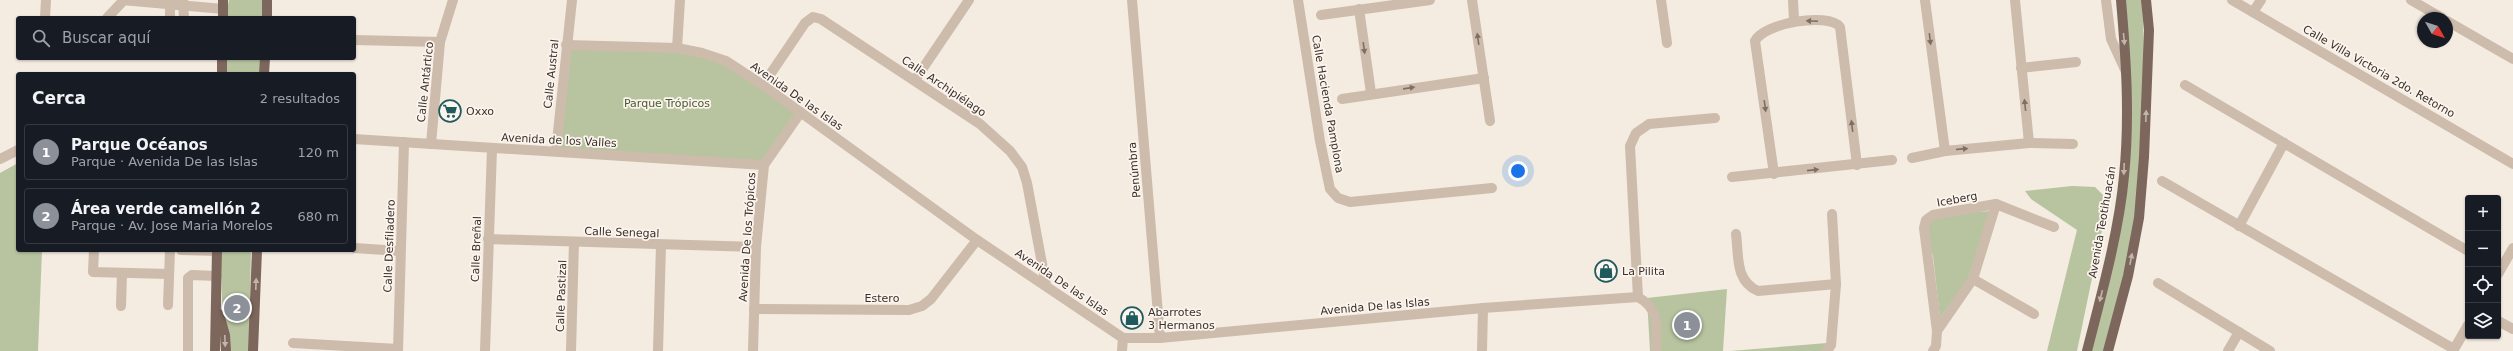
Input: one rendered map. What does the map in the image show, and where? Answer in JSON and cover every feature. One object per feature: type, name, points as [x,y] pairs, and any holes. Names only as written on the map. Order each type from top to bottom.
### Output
[{"type":"main road","name":"Avenida Teotihuacán","points":[[2087,351],[2107,272],[2124,176],[2127,74],[2121,0]]},
{"type":"main road","points":[[2108,351],[2128,276],[2139,218],[2144,157],[2149,30],[2146,0]]},
{"type":"main road","points":[[266,2],[267,16]]},
{"type":"main road","points":[[222,60],[222,72]]},
{"type":"main road","points":[[264,72],[265,60]]},
{"type":"main road","points":[[215,351],[217,252]]},
{"type":"main road","points":[[253,351],[257,252]]},
{"type":"main road","points":[[216,304],[225,335],[226,351]]},
{"type":"street","points":[[45,16],[46,0]]},
{"type":"street","name":"Calle Antártico","points":[[431,144],[440,42],[453,0]]},
{"type":"street","name":"Calle Austral","points":[[556,150],[572,0]]},
{"type":"street","points":[[677,48],[680,0]]},
{"type":"street","points":[[915,80],[969,0]]},
{"type":"street","name":"Penúmbra","points":[[1132,0],[1160,338]]},
{"type":"street","name":"Calle Hacienda Pamplona","points":[[1298,0],[1330,189],[1338,198],[1350,202],[1492,188]]},
{"type":"street","points":[[1321,15],[1430,0]]},
{"type":"street","points":[[1472,0],[1490,121]]},
{"type":"street","points":[[1661,0],[1667,43]]},
{"type":"street","points":[[1793,0],[1794,20]]},
{"type":"street","points":[[1925,0],[1945,151]]},
{"type":"street","points":[[2015,0],[2029,143]]},
{"type":"street","points":[[2106,0],[2111,40],[2127,74]]},
{"type":"street","name":"Calle Villa Victoria 2do. Retorno","points":[[2232,0],[2513,164]]},
{"type":"street","points":[[2254,12],[2261,0]]},
{"type":"street","points":[[2411,0],[2432,12]]},
{"type":"street","points":[[109,16],[123,1],[170,5],[182,3],[224,7]]},
{"type":"street","points":[[182,3],[184,16]]},
{"type":"street","points":[[170,5],[170,16]]},
{"type":"street","points":[[1358,9],[1371,93]]},
{"type":"street","name":"Calle Archipiélago","points":[[763,85],[805,22],[813,17],[821,19],[980,124],[1010,151],[1022,167],[1027,183],[1046,285]]},
{"type":"street","points":[[1774,174],[1755,41],[1762,32],[1794,20],[1832,22],[1840,26],[1857,165]]},
{"type":"street","points":[[2453,24],[2513,59]]},
{"type":"street","points":[[356,40],[440,42]]},
{"type":"street","name":"Avenida De las Islas","points":[[566,45],[677,48],[726,61],[801,112],[977,240],[1123,338],[1160,338],[1483,308],[1638,297]]},
{"type":"street","points":[[2021,68],[2076,62]]},
{"type":"street","points":[[1342,99],[1371,93],[1484,78]]},
{"type":"street","points":[[2185,84],[2284,144],[2465,249]]},
{"type":"street","name":"Avenida De los Trópicos","points":[[753,351],[756,247],[764,165],[801,112]]},
{"type":"street","points":[[1656,351],[1656,316],[1649,303],[1638,297],[1630,146],[1636,133],[1649,124],[1715,118]]},
{"type":"street","name":"Avenida de los Valles","points":[[356,139],[492,148],[556,150],[764,165]]},
{"type":"street","name":"Calle Desfiladero","points":[[398,350],[404,142]]},
{"type":"street","points":[[1912,158],[1945,151],[2029,143],[2072,144]]},
{"type":"street","points":[[2239,226],[2284,144]]},
{"type":"street","name":"Calle Breñal","points":[[485,351],[492,148]]},
{"type":"street","points":[[0,159],[16,151]]},
{"type":"street","points":[[1732,177],[1774,174],[1892,160]]},
{"type":"street","points":[[2162,181],[2454,350],[2465,330]]},
{"type":"street","points":[[1937,349],[1937,331],[1973,279],[1996,204],[2054,226]]},
{"type":"street","name":"Iceberg","points":[[1937,331],[1924,228],[1926,220],[1933,215],[1996,204]]},
{"type":"street","points":[[1827,351],[1831,345],[1836,284],[1832,214]]},
{"type":"street","points":[[1736,234],[1741,277],[1748,287],[1758,291],[1836,284]]},
{"type":"street","name":"Calle Senegal","points":[[488,239],[756,247]]},
{"type":"street","name":"Estero","points":[[754,309],[909,310],[916,308],[931,299],[977,240]]},
{"type":"street","name":"Calle Pastizal","points":[[571,351],[574,242]]},
{"type":"street","points":[[658,351],[661,245]]},
{"type":"street","points":[[356,248],[400,251]]},
{"type":"street","points":[[2501,268],[2513,248]]},
{"type":"street","points":[[94,252],[93,272],[169,274]]},
{"type":"street","points":[[168,305],[170,252]]},
{"type":"street","points":[[121,306],[122,273]]},
{"type":"street","points":[[188,351],[188,278],[192,275],[217,276]]},
{"type":"street","points":[[1973,279],[2034,314]]},
{"type":"street","points":[[2158,283],[2270,351]]},
{"type":"street","points":[[1482,351],[1483,308]]},
{"type":"street","points":[[2501,322],[2513,329]]},
{"type":"street","points":[[2228,351],[2239,332]]},
{"type":"street","points":[[1122,351],[1123,338]]},
{"type":"street","points":[[293,343],[398,350]]},
{"type":"green space","points":[[229,0],[262,0],[263,16],[225,16]]},
{"type":"green space","points":[[2122,0],[2142,0],[2144,112],[2138,196],[2125,272],[2105,351],[2090,351],[2127,170]]},
{"type":"green space","name":"Parque Trópicos","points":[[567,48],[677,49],[727,63],[798,112],[761,164],[557,149]]},
{"type":"green space","points":[[225,60],[261,60],[260,72],[225,72]]},
{"type":"green space","points":[[16,164],[16,252],[42,252],[38,351],[0,351],[0,173]]},
{"type":"green space","points":[[2072,186],[2095,187],[2103,195],[2105,215],[2077,351],[2047,351],[2077,230],[2031,199],[2025,191]]},
{"type":"green space","points":[[1990,211],[1968,279],[1940,318],[1933,256],[1924,228],[1933,215]]},
{"type":"green space","points":[[221,252],[251,252],[249,351],[230,351],[222,299]]},
{"type":"green space","points":[[1727,289],[1723,351],[1650,351],[1647,298]]},
{"type":"green space","points":[[1827,343],[1823,351],[1730,351]]},
{"type":"place","name":"Oxxo","points":[[450,111]]},
{"type":"place","name":"La Pilita","points":[[1606,271]]},
{"type":"place","name":"Área verde camellón 2","points":[[237,308]]},
{"type":"place","name":"Abarrotes 3 Hermanos","points":[[1132,318]]},
{"type":"place","name":"Parque Océanos","points":[[1687,325]]}]
